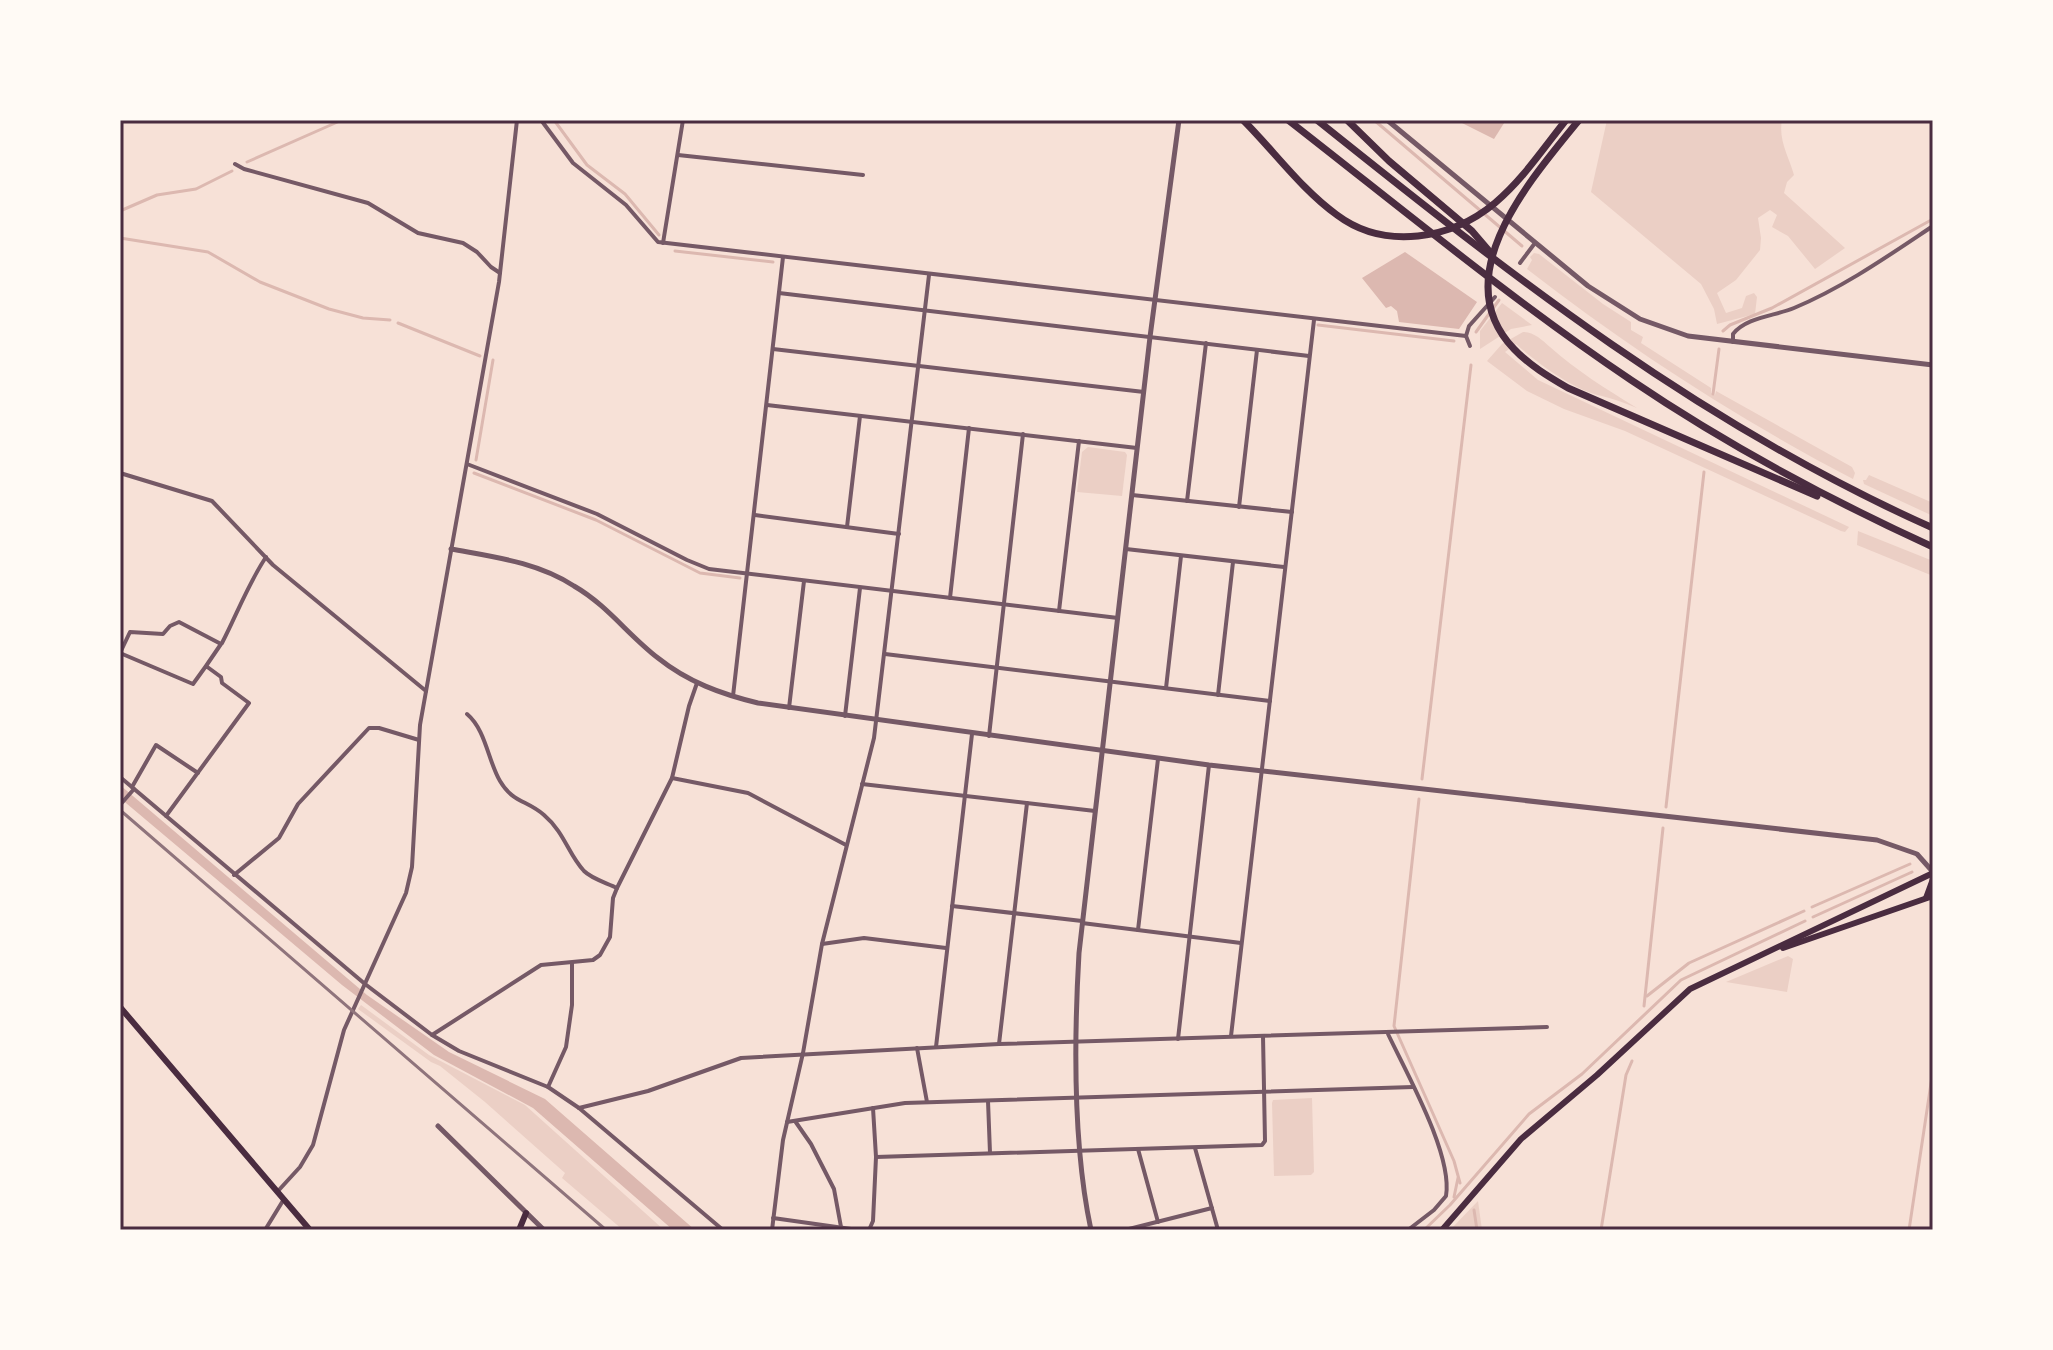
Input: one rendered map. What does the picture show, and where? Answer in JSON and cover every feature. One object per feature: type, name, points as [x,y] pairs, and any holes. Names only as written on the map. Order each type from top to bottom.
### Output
[{"type":"highway","points":[[1243,120],[1321,202],[1354,226],[1393,236],[1448,231],[1480,216],[1518,182],[1566,120]]},
{"type":"highway","points":[[1288,120],[1512,295],[1629,379],[1753,457],[1885,525]]},
{"type":"highway","points":[[1317,120],[1502,266],[1603,340],[1727,422],[1833,481],[1933,528]]},
{"type":"highway","points":[[1347,120],[1389,161],[1472,231],[1502,266]]},
{"type":"highway","points":[[1579,120],[1526,186],[1505,223],[1486,281],[1496,321],[1514,349],[1532,365],[1568,388],[1933,547]]},
{"type":"main road","points":[[1760,955],[1929,898],[1933,875]]},
{"type":"main road","points":[[1442,1230],[1521,1139],[1597,1075],[1677,998],[1702,981],[1933,875]]},
{"type":"main road","points":[[122,1012],[310,1230]]},
{"type":"main road","points":[[519,1230],[526,1213]]},
{"type":"street","points":[[278,1191],[300,1167],[313,1145],[344,1030],[406,893],[412,867],[419,740],[500,273],[517,120]]},
{"type":"street","points":[[541,120],[573,163],[626,205],[658,242],[1466,336]]},
{"type":"street","points":[[663,243],[683,120]]},
{"type":"street","points":[[1091,1230],[1080,1150],[1077,981],[1150,337],[1179,120]]},
{"type":"street","points":[[1387,120],[1604,298],[1640,319],[1688,336],[1933,365]]},
{"type":"street","points":[[678,155],[863,175]]},
{"type":"street","points":[[235,164],[368,203],[418,233],[463,243],[500,273]]},
{"type":"street","points":[[1733,342],[1733,334],[1743,325],[1807,302],[1882,261],[1933,226]]},
{"type":"street","points":[[1520,263],[1535,243]]},
{"type":"street","points":[[732,697],[783,257]]},
{"type":"street","points":[[772,1230],[787,1122],[822,944],[877,720],[929,274]]},
{"type":"street","points":[[779,293],[1309,356]]},
{"type":"street","points":[[1470,346],[1466,336],[1469,326],[1495,297]]},
{"type":"street","points":[[1231,1037],[1314,320]]},
{"type":"street","points":[[1187,501],[1206,343]]},
{"type":"street","points":[[773,349],[1144,392]]},
{"type":"street","points":[[1239,507],[1257,349]]},
{"type":"street","points":[[767,405],[1137,448]]},
{"type":"street","points":[[847,527],[860,416]]},
{"type":"street","points":[[950,598],[969,428]]},
{"type":"street","points":[[989,736],[1023,434]]},
{"type":"street","points":[[1059,611],[1079,441]]},
{"type":"street","points":[[467,464],[597,514],[699,566],[748,575],[1118,618]]},
{"type":"street","points":[[120,473],[212,501],[266,557],[426,691]]},
{"type":"street","points":[[1132,495],[1292,512]]},
{"type":"street","points":[[754,515],[899,534]]},
{"type":"street","points":[[451,549],[523,563],[572,584],[613,614],[656,657],[697,683],[732,697],[789,708],[1158,759],[1877,840],[1917,854],[1933,875]]},
{"type":"street","points":[[1126,549],[1284,567]]},
{"type":"street","points":[[1166,688],[1181,556]]},
{"type":"street","points":[[221,644],[179,622],[163,634],[130,632],[120,653],[193,684],[221,644],[238,613],[249,583],[266,557]]},
{"type":"street","points":[[1218,695],[1233,562]]},
{"type":"street","points":[[789,708],[804,581]]},
{"type":"street","points":[[845,716],[860,588]]},
{"type":"street","points":[[885,654],[1270,701]]},
{"type":"street","points":[[166,816],[249,703],[222,683],[221,677],[206,666]]},
{"type":"street","points":[[432,1035],[541,965],[593,960],[606,947],[610,937],[613,898],[672,778],[697,683]]},
{"type":"street","points":[[467,714],[479,731],[498,778],[508,793],[536,809],[561,832],[582,870],[617,888]]},
{"type":"street","points":[[234,875],[279,838],[298,804],[369,728],[419,740]]},
{"type":"street","points":[[936,1047],[972,734]]},
{"type":"street","points":[[121,805],[156,745],[198,773]]},
{"type":"street","points":[[1138,930],[1158,759]]},
{"type":"street","points":[[1178,1039],[1209,765]]},
{"type":"street","points":[[120,777],[364,986],[459,1051],[548,1087],[579,1108],[723,1230]]},
{"type":"street","points":[[672,778],[748,793],[846,845]]},
{"type":"street","points":[[862,784],[1095,811]]},
{"type":"street","points":[[999,1044],[1027,803]]},
{"type":"street","points":[[952,906],[1241,943]]},
{"type":"street","points":[[822,944],[864,938],[947,948]]},
{"type":"street","points":[[548,1087],[566,1047],[572,1005],[572,963]]},
{"type":"street","points":[[579,1108],[648,1091],[741,1058],[999,1044],[1547,1027]]},
{"type":"street","points":[[1388,1034],[1445,1165],[1447,1184],[1443,1201],[1408,1230]]},
{"type":"street","points":[[876,1157],[1264,1144],[1263,1036]]},
{"type":"street","points":[[917,1048],[927,1102]]},
{"type":"street","points":[[787,1122],[927,1102],[1413,1087]]},
{"type":"street","points":[[988,1101],[990,1153]]},
{"type":"street","points":[[869,1230],[873,1221],[876,1157],[873,1108]]},
{"type":"street","points":[[795,1121],[811,1144],[834,1189],[841,1227]]},
{"type":"street","points":[[438,1126],[544,1230]]},
{"type":"street","points":[[1195,1147],[1218,1230]]},
{"type":"street","points":[[1138,1149],[1158,1222]]},
{"type":"street","points":[[265,1230],[284,1199]]},
{"type":"street","points":[[1125,1230],[1212,1208]]},
{"type":"street","points":[[773,1218],[858,1230]]},
{"type":"shaded area","points":[[1456,120],[1506,120],[1494,139]]},
{"type":"shaded area","points":[[1607,120],[1782,120],[1783,141],[1794,175],[1787,182],[1784,193],[1845,248],[1815,269],[1788,236],[1772,227],[1777,215],[1770,210],[1758,218],[1760,250],[1736,280],[1717,293],[1726,313],[1742,308],[1746,296],[1754,293],[1757,297],[1755,314],[1717,324],[1714,309],[1701,284],[1591,192]]},
{"type":"shaded area","points":[[1405,252],[1477,302],[1459,329],[1399,322],[1397,311],[1391,306],[1386,308],[1362,278]]},
{"type":"shaded area","points":[[1534,253],[1631,322],[1631,330],[1643,337],[1641,343],[1711,388],[1711,393],[1715,395],[1716,391],[1852,467],[1855,473],[1853,479],[1726,407],[1605,327],[1527,269]]},
{"type":"shaded area","points":[[1502,303],[1532,325],[1511,329],[1480,349],[1480,331]]},
{"type":"shaded area","points":[[1523,332],[1538,337],[1581,372],[1637,408],[1568,382],[1516,344],[1505,352],[1538,380],[1849,527],[1845,532],[1841,531],[1625,431],[1564,409],[1527,391],[1487,361],[1502,344]]},
{"type":"shaded area","points":[[1088,447],[1125,452],[1122,496],[1077,492],[1082,452]]},
{"type":"shaded area","points":[[1869,475],[1933,503],[1933,516],[1864,484],[1863,480]]},
{"type":"shaded area","points":[[1858,531],[1933,561],[1933,576],[1857,545]]},
{"type":"shaded area","points":[[120,785],[367,995],[449,1052],[545,1099],[695,1230],[673,1230],[533,1108],[434,1055],[342,985],[120,798]]},
{"type":"shaded area","points":[[1788,956],[1793,959],[1787,992],[1726,982]]},
{"type":"shaded area","points":[[361,1005],[429,1055],[525,1105],[664,1230],[623,1230],[562,1178],[565,1173],[485,1102],[440,1066],[358,1009]]},
{"type":"shaded area","points":[[1312,1098],[1314,1172],[1311,1175],[1274,1176],[1273,1100]]},
{"type":"shaded area","points":[[1478,1201],[1482,1230],[1450,1230]]},
{"type":"waterway","points":[[247,162],[342,120]]},
{"type":"waterway","points":[[554,120],[587,165],[625,194],[659,235]]},
{"type":"waterway","points":[[1374,120],[1522,246]]},
{"type":"waterway","points":[[120,211],[157,195],[196,189],[232,171]]},
{"type":"waterway","points":[[1723,331],[1730,325],[1772,308],[1933,219]]},
{"type":"waterway","points":[[120,238],[208,252],[260,282],[329,309],[363,318],[390,320]]},
{"type":"waterway","points":[[675,251],[773,262]]},
{"type":"waterway","points":[[1476,332],[1499,300]]},
{"type":"waterway","points":[[398,323],[480,356]]},
{"type":"waterway","points":[[1318,325],[1454,341]]},
{"type":"waterway","points":[[1713,394],[1719,349]]},
{"type":"waterway","points":[[476,460],[493,360]]},
{"type":"waterway","points":[[1422,779],[1471,365]]},
{"type":"waterway","points":[[1666,807],[1704,472]]},
{"type":"waterway","points":[[474,473],[596,520],[700,573],[740,578]]},
{"type":"waterway","points":[[1419,799],[1394,1026],[1454,1161],[1460,1183]]},
{"type":"waterway","points":[[1644,1006],[1663,828]]},
{"type":"waterway","points":[[1812,907],[1910,864]]},
{"type":"waterway","points":[[1813,917],[1912,872]]},
{"type":"waterway","points":[[1647,996],[1689,963],[1804,911]]},
{"type":"waterway","points":[[1424,1230],[1450,1205],[1529,1114],[1582,1074],[1681,980],[1805,921]]},
{"type":"waterway","points":[[1601,1230],[1626,1075],[1632,1061]]},
{"type":"waterway","points":[[1909,1230],[1933,1070]]},
{"type":"waterway","points":[[1454,1197],[1458,1178]]},
{"type":"waterway","points":[[1474,1210],[1477,1230]]},
{"type":"railway","points":[[120,810],[606,1230]]}]
